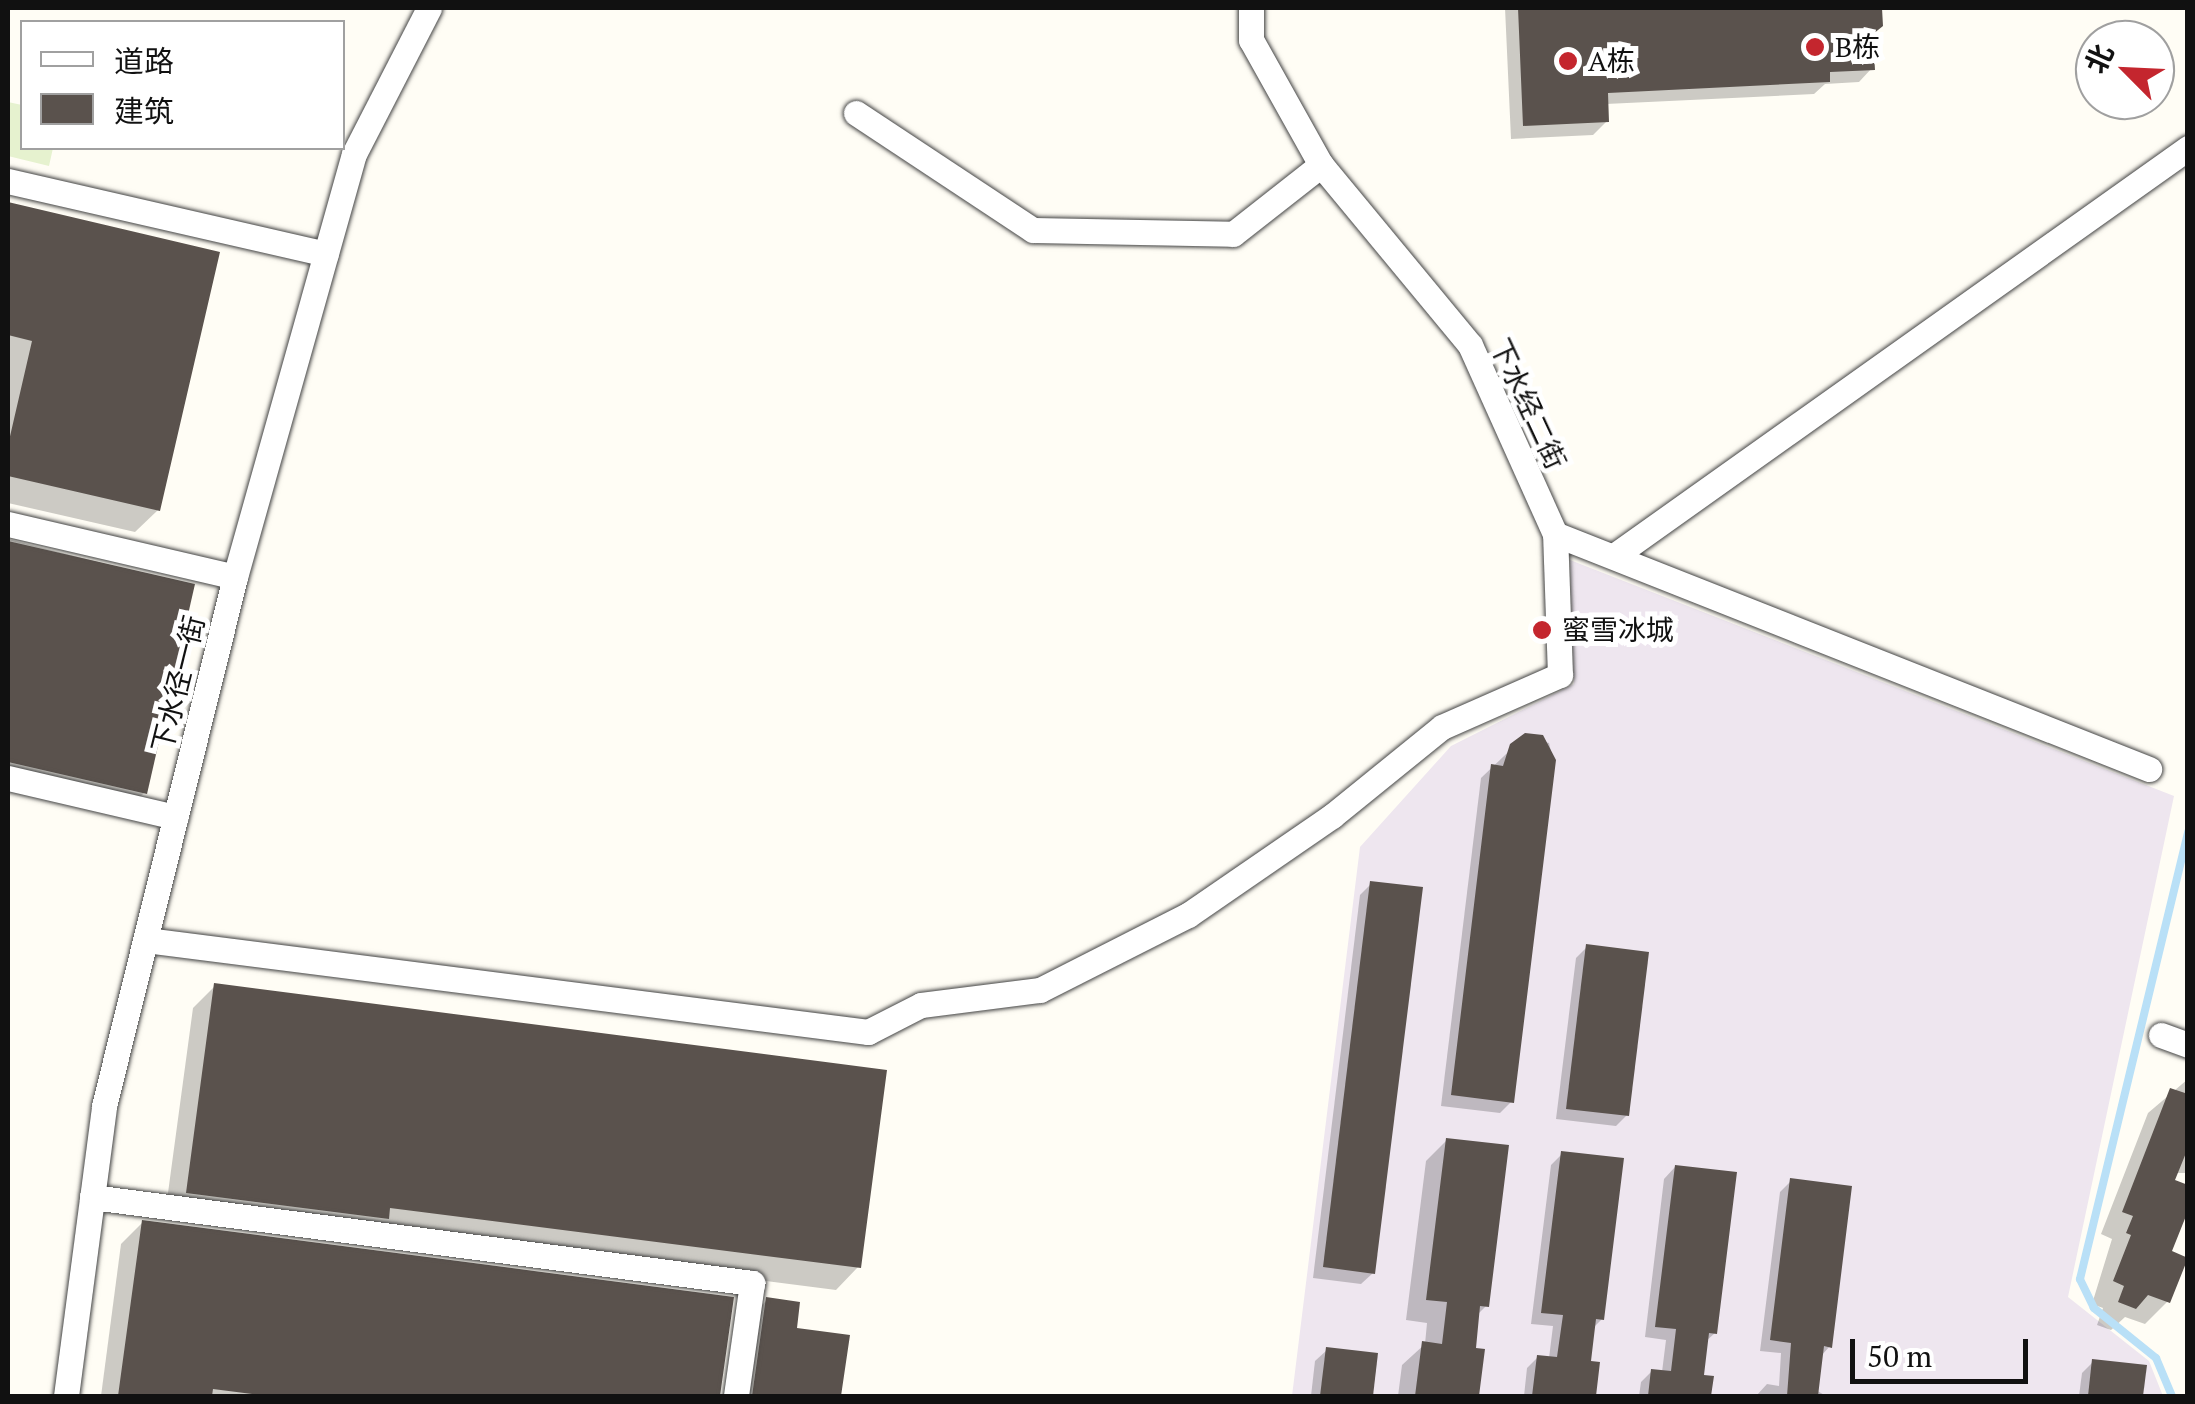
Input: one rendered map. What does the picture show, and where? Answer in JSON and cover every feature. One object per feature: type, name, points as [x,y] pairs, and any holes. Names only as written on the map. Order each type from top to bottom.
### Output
[{"type":"street","name":"下水径一街","points":[[66,1396],[104,1106],[236,577],[354,154],[429,8]]},
{"type":"street","name":"下水经二街","points":[[146,940],[868,1032],[921,1005],[1040,990],[1188,915],[1332,816],[1442,727],[1560,675],[1555,534],[1470,345],[1320,165],[1251,40],[1252,8]]},
{"type":"street","points":[[856,113],[1033,230],[1233,234],[1320,165]]},
{"type":"street","points":[[1614,556],[2188,148]]},
{"type":"street","points":[[8,181],[326,254]]},
{"type":"street","points":[[8,524],[236,577]]},
{"type":"street","points":[[1555,534],[2148,769]]},
{"type":"street","points":[[8,778],[176,816]]},
{"type":"street","points":[[2161,1035],[2188,1045]]},
{"type":"street","points":[[92,1197],[752,1283],[736,1396]]},
{"type":"shaded area","points":[[1570,560],[2174,796],[2068,1297],[2149,1361],[2163,1396],[1292,1396],[1360,847],[1451,746],[1574,684]]},
{"type":"green space","points":[[8,102],[20,105],[20,150],[53,150],[49,166],[8,156]]},
{"type":"building","points":[[1518,8],[1882,8],[1883,26],[1873,34],[1875,70],[1830,72],[1830,82],[1608,93],[1609,122],[1523,126]]},
{"type":"building","points":[[8,202],[220,252],[160,511],[8,476],[8,445],[32,341],[8,335]]},
{"type":"building","points":[[8,541],[195,584],[147,794],[8,762]]},
{"type":"building","points":[[1525,733],[1543,735],[1556,760],[1514,1103],[1451,1095],[1491,764],[1503,766],[1510,744]]},
{"type":"building","points":[[1370,881],[1423,887],[1375,1274],[1323,1267]]},
{"type":"building","points":[[1586,944],[1649,952],[1629,1116],[1566,1109]]},
{"type":"building","points":[[214,983],[887,1070],[861,1268],[390,1208],[389,1219],[186,1193]]},
{"type":"building","points":[[2170,1088],[2188,1094],[2188,1148],[2175,1180],[2188,1185],[2188,1211],[2172,1251],[2188,1258],[2170,1303],[2148,1295],[2136,1309],[2118,1302],[2124,1286],[2113,1281],[2131,1235],[2126,1233],[2133,1216],[2122,1212]]},
{"type":"building","points":[[1446,1138],[1509,1145],[1489,1307],[1480,1306],[1476,1348],[1485,1349],[1479,1396],[1415,1396],[1422,1341],[1442,1344],[1447,1302],[1426,1300]]},
{"type":"building","points":[[1561,1151],[1624,1158],[1604,1320],[1596,1319],[1591,1361],[1600,1362],[1596,1396],[1532,1396],[1537,1355],[1557,1357],[1563,1315],[1541,1313]]},
{"type":"building","points":[[1675,1165],[1737,1172],[1717,1334],[1709,1333],[1704,1375],[1714,1376],[1711,1396],[1648,1396],[1651,1369],[1671,1371],[1676,1329],[1655,1327]]},
{"type":"building","points":[[1790,1178],[1852,1186],[1832,1348],[1824,1346],[1818,1396],[1787,1396],[1791,1343],[1770,1340]]},
{"type":"building","points":[[142,1220],[734,1297],[720,1396],[269,1396],[213,1389],[212,1396],[118,1396]]},
{"type":"building","points":[[766,1297],[800,1302],[797,1328],[850,1335],[841,1396],[752,1396]]},
{"type":"building","points":[[1326,1347],[1378,1353],[1373,1396],[1320,1396]]},
{"type":"building","points":[[2092,1359],[2147,1365],[2143,1396],[2088,1396]]},
{"type":"waterway","points":[[2172,1396],[2156,1358],[2094,1308],[2080,1279],[2188,832]]},
{"type":"place","name":"B栋","points":[[1815,47]]},
{"type":"place","name":"A栋","points":[[1568,61]]},
{"type":"place","name":"蜜雪冰城","points":[[1542,630]]}]
